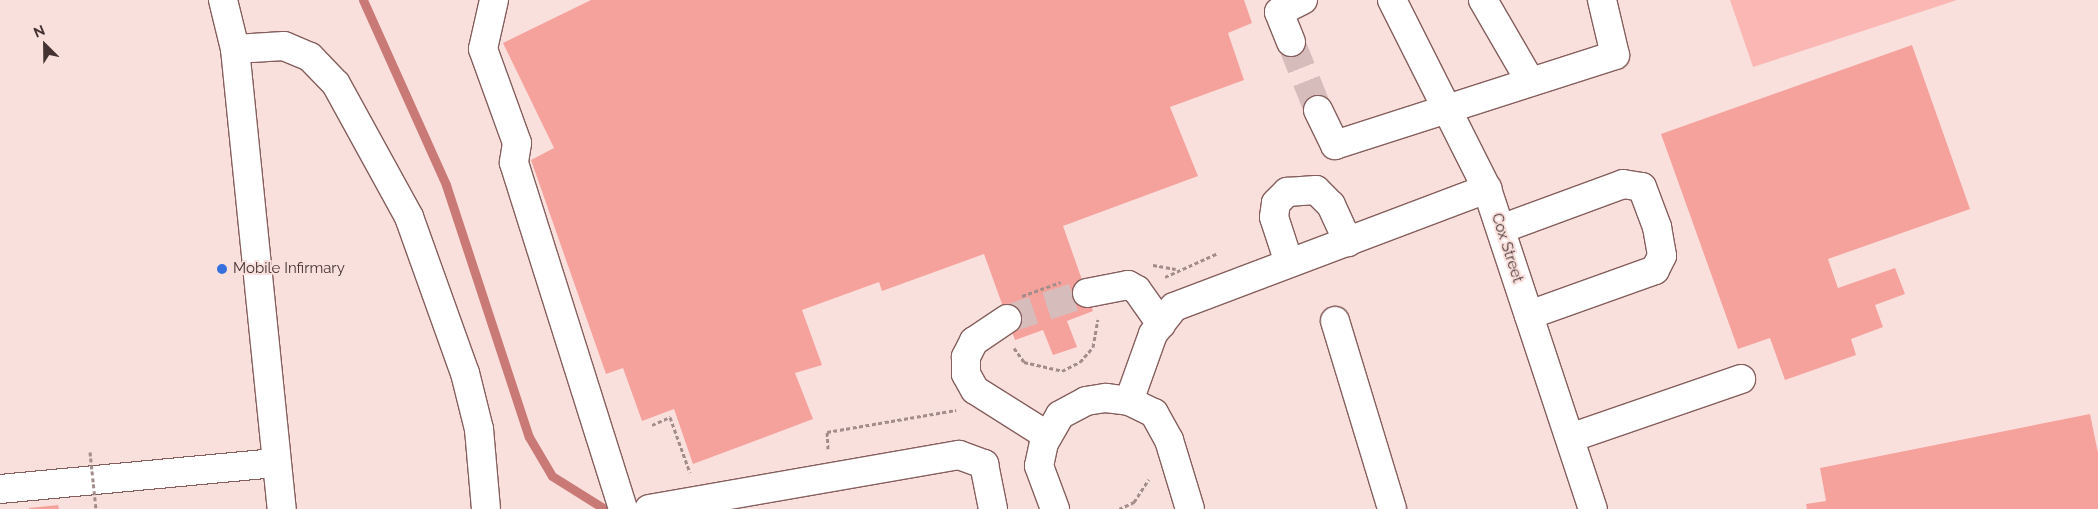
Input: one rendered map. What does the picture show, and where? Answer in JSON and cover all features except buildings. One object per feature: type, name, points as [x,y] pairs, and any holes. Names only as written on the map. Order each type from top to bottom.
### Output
[{"type":"street","points":[[223,0],[235,49],[275,462],[282,509]]},
{"type":"street","points":[[494,0],[483,49],[517,143],[514,163],[623,509]]},
{"type":"street","points":[[1291,42],[1279,12],[1303,0]]},
{"type":"street","name":"Cox Street","points":[[1392,0],[1450,107],[1487,189],[1593,509]]},
{"type":"street","points":[[1483,0],[1530,81]]},
{"type":"street","points":[[1318,110],[1335,145],[1615,55],[1602,0]]},
{"type":"street","points":[[235,49],[284,46],[310,57],[336,84],[404,209],[465,373],[479,430],[486,509]]},
{"type":"street","points":[[1501,228],[1623,184],[1642,187],[1657,227],[1662,256],[1655,270],[1529,315]]},
{"type":"street","points":[[1129,401],[1160,324],[1174,307],[1487,189]]},
{"type":"street","points":[[1289,263],[1274,217],[1276,203],[1287,192],[1316,190],[1331,205],[1348,242]]},
{"type":"street","points":[[1089,292],[1128,286],[1137,290],[1160,324]]},
{"type":"street","points":[[1005,320],[974,341],[966,357],[966,374],[975,390],[1048,436]]},
{"type":"street","points":[[1335,321],[1392,509]]},
{"type":"street","points":[[1570,438],[1741,379]]},
{"type":"street","points":[[1054,509],[1039,466],[1048,436],[1060,415],[1086,401],[1129,401],[1154,413],[1169,440],[1190,509]]},
{"type":"street","points":[[648,509],[959,455],[984,464],[993,509]]},
{"type":"street","points":[[0,489],[275,462]]},
{"type":"path","points":[[1160,280],[1218,253]]},
{"type":"path","points":[[1085,273],[1089,292],[1098,310],[1093,347],[1080,362],[1062,371],[1024,362],[997,306],[1085,273]]},
{"type":"path","points":[[828,460],[827,432],[956,410],[953,403]]},
{"type":"path","points":[[652,425],[670,417],[693,481]]},
{"type":"path","points":[[90,452],[96,509]]},
{"type":"path","points":[[1120,509],[1144,491],[1151,470]]},
{"type":"shaded area","points":[[1730,0],[1957,0],[1753,67]]},
{"type":"waterway","points":[[363,0],[446,185],[529,437],[552,476],[603,508]]},
{"type":"tunnel","points":[[1291,42],[1318,110]]},
{"type":"tunnel","points":[[1007,319],[1087,293]]},
{"type":"place","name":"Mobile Infirmary","points":[[222,269]]}]
